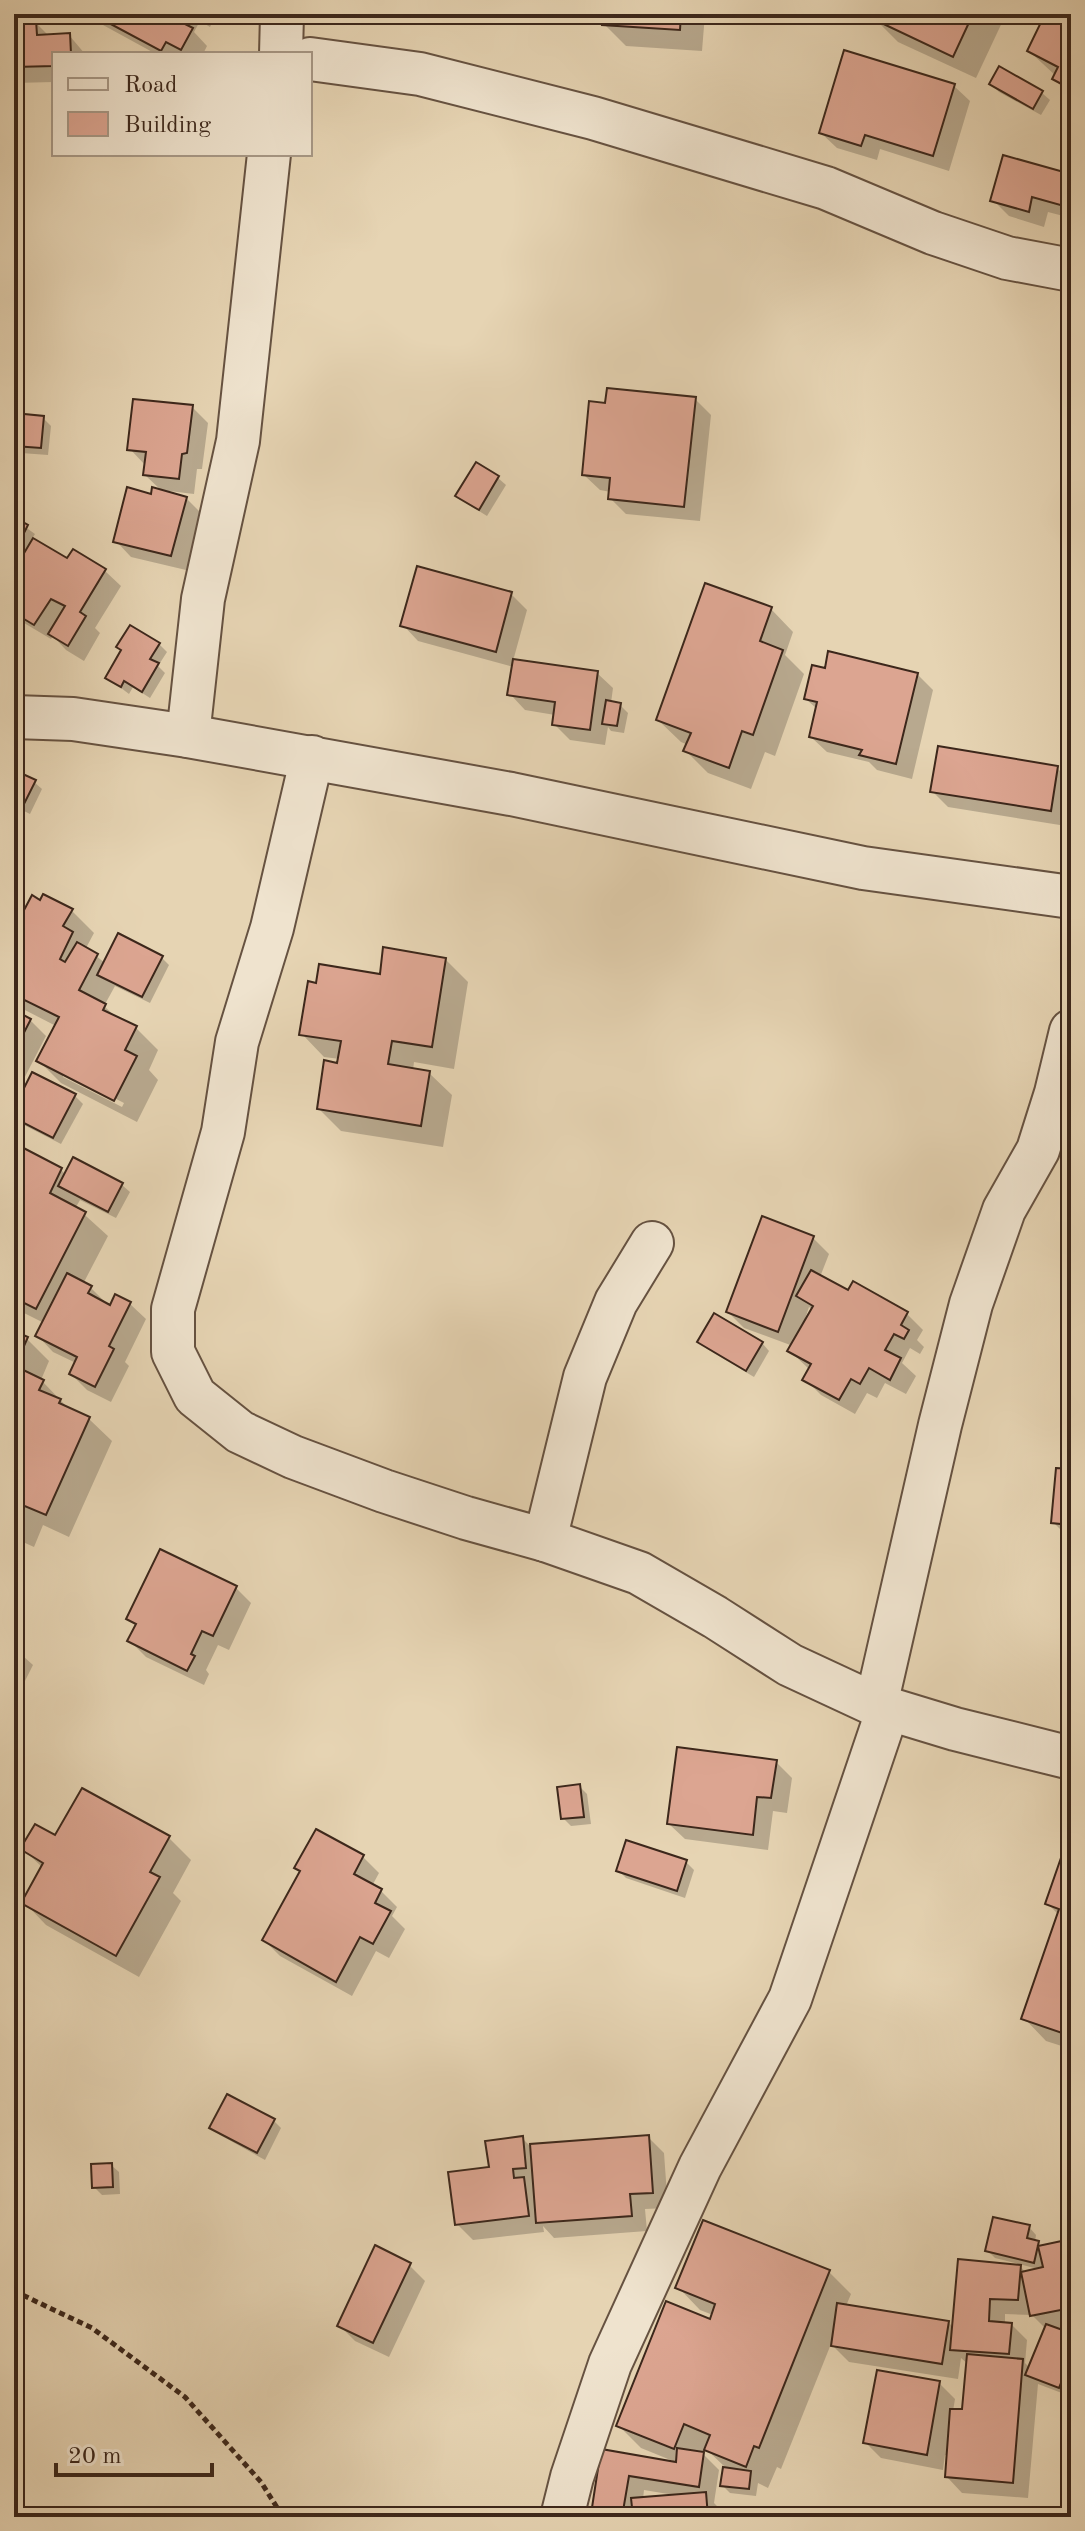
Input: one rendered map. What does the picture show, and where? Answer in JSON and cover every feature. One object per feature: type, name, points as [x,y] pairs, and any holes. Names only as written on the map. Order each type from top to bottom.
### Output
[{"type":"street","points":[[281,52],[282,14]]},
{"type":"street","points":[[312,59],[420,74],[593,118],[826,188],[933,233],[1007,258],[1071,270]]},
{"type":"street","points":[[188,736],[203,599],[238,441],[269,156]]},
{"type":"street","points":[[14,717],[73,719],[312,757],[511,794],[863,868],[1071,897]]},
{"type":"street","points":[[312,757],[272,928],[237,1042],[223,1132],[173,1309],[173,1352],[195,1396],[240,1432],[293,1457],[384,1491],[545,1540],[639,1573],[790,1665],[882,1707],[1071,1758]]},
{"type":"street","points":[[562,2517],[572,2477],[610,2364],[700,2167],[790,1999],[882,1707],[940,1425],[971,1304],[1004,1210],[1038,1150],[1071,1031]]},
{"type":"street","points":[[545,1540],[585,1377],[616,1302],[652,1243]]},
{"type":"path","points":[[14,2291],[92,2328],[185,2397],[261,2482],[283,2517]]},
{"type":"building","points":[[14,14],[22,14],[22,20],[36,20],[37,35],[70,33],[71,52],[52,52],[52,66],[14,67]]},
{"type":"building","points":[[92,14],[180,14],[177,20],[193,28],[181,50],[166,42],[161,51]]},
{"type":"building","points":[[603,14],[681,14],[680,30],[602,25]]},
{"type":"building","points":[[876,14],[973,14],[953,57],[873,19]]},
{"type":"building","points":[[1045,14],[1071,14],[1071,89],[1052,79],[1058,67],[1027,51]]},
{"type":"building","points":[[844,50],[955,84],[933,156],[865,135],[861,146],[819,133]]},
{"type":"building","points":[[999,66],[1043,91],[1033,109],[989,84]]},
{"type":"building","points":[[1003,155],[1071,174],[1071,208],[1032,197],[1029,212],[990,201]]},
{"type":"building","points":[[607,388],[696,397],[684,507],[608,499],[610,478],[582,475],[589,401],[605,403]]},
{"type":"building","points":[[133,399],[193,405],[187,453],[182,454],[179,479],[143,475],[146,452],[127,450]]},
{"type":"building","points":[[14,413],[44,416],[41,448],[14,446]]},
{"type":"building","points":[[476,462],[499,476],[479,510],[455,496]]},
{"type":"building","points":[[127,487],[151,494],[152,487],[187,497],[171,556],[113,542]]},
{"type":"building","points":[[14,517],[28,525],[18,545],[14,543]]},
{"type":"building","points":[[33,538],[67,558],[73,549],[106,569],[80,612],[86,616],[68,646],[48,634],[65,606],[51,599],[34,625],[14,613],[14,570]]},
{"type":"building","points":[[417,566],[512,592],[496,652],[400,626]]},
{"type":"building","points":[[705,583],[772,607],[760,641],[783,650],[753,735],[742,731],[729,768],[683,751],[691,733],[656,720]]},
{"type":"building","points":[[130,625],[160,643],[150,659],[159,663],[142,692],[124,681],[121,687],[105,678],[121,650],[116,647]]},
{"type":"building","points":[[828,651],[918,673],[896,764],[859,755],[862,750],[809,737],[817,702],[804,699],[812,665],[825,668]]},
{"type":"building","points":[[513,659],[598,671],[590,730],[552,725],[555,702],[507,695]]},
{"type":"building","points":[[606,700],[621,703],[617,726],[602,724]]},
{"type":"building","points":[[938,746],[1058,766],[1051,811],[930,792]]},
{"type":"building","points":[[14,770],[36,780],[22,808],[14,804]]},
{"type":"building","points":[[43,894],[73,909],[63,926],[73,932],[60,959],[65,962],[77,942],[98,954],[79,990],[106,1004],[103,1010],[137,1026],[125,1050],[137,1056],[114,1101],[36,1061],[59,1017],[14,995],[14,950],[19,940],[14,938],[14,929],[32,895],[40,900]]},
{"type":"building","points":[[118,933],[163,956],[142,997],[97,975]]},
{"type":"building","points":[[383,947],[446,958],[432,1047],[392,1041],[388,1064],[430,1071],[421,1126],[317,1109],[324,1060],[337,1063],[341,1041],[299,1035],[308,981],[316,983],[319,964],[380,974]]},
{"type":"building","points":[[14,1010],[31,1019],[14,1052]]},
{"type":"building","points":[[32,1072],[76,1094],[53,1138],[14,1118],[14,1108]]},
{"type":"building","points":[[14,1143],[62,1168],[50,1193],[86,1212],[36,1309],[14,1298]]},
{"type":"building","points":[[73,1157],[123,1183],[108,1212],[58,1186]]},
{"type":"building","points":[[762,1216],[814,1236],[778,1332],[726,1312]]},
{"type":"building","points":[[811,1270],[848,1290],[853,1281],[908,1312],[901,1325],[909,1330],[904,1339],[894,1334],[885,1350],[901,1358],[890,1380],[869,1368],[860,1384],[851,1379],[839,1400],[802,1380],[811,1364],[787,1351],[813,1306],[796,1296]]},
{"type":"building","points":[[67,1273],[92,1286],[88,1293],[110,1305],[115,1294],[131,1302],[109,1346],[114,1349],[95,1387],[69,1374],[77,1357],[35,1336]]},
{"type":"building","points":[[714,1313],[763,1342],[746,1371],[697,1342]]},
{"type":"building","points":[[14,1331],[28,1337],[15,1366],[44,1380],[39,1390],[90,1417],[46,1515],[20,1504],[14,1519]]},
{"type":"building","points":[[1056,1468],[1071,1469],[1071,1525],[1051,1523]]},
{"type":"building","points":[[160,1549],[237,1586],[213,1636],[202,1631],[187,1671],[127,1641],[136,1624],[126,1619]]},
{"type":"building","points":[[677,1747],[777,1760],[771,1798],[757,1797],[753,1835],[667,1824]]},
{"type":"building","points":[[580,1784],[584,1817],[561,1819],[557,1787]]},
{"type":"building","points":[[82,1788],[170,1836],[150,1872],[160,1877],[116,1956],[21,1903],[43,1863],[20,1849],[35,1824],[55,1835]]},
{"type":"building","points":[[316,1829],[364,1855],[354,1874],[382,1889],[375,1903],[391,1911],[373,1944],[360,1937],[336,1982],[262,1940],[300,1871],[294,1868]]},
{"type":"building","points":[[1071,1829],[1071,2036],[1021,2019],[1059,1909],[1045,1904]]},
{"type":"building","points":[[626,1840],[687,1860],[677,1891],[616,1871]]},
{"type":"building","points":[[227,2094],[275,2119],[257,2153],[209,2128]]},
{"type":"building","points":[[649,2135],[653,2193],[630,2194],[632,2216],[536,2223],[530,2144]]},
{"type":"building","points":[[523,2136],[526,2168],[513,2169],[514,2178],[524,2177],[529,2216],[455,2225],[448,2172],[489,2167],[485,2141]]},
{"type":"building","points":[[112,2163],[113,2187],[92,2188],[91,2164]]},
{"type":"building","points":[[993,2217],[1030,2225],[1027,2238],[1039,2241],[1034,2263],[985,2251]]},
{"type":"building","points":[[703,2220],[830,2270],[759,2448],[754,2446],[746,2467],[704,2450],[710,2435],[684,2424],[674,2449],[616,2426],[666,2301],[710,2319],[715,2304],[675,2288]]},
{"type":"building","points":[[1071,2239],[1071,2308],[1030,2316],[1021,2272],[1043,2267],[1038,2246]]},
{"type":"building","points":[[375,2245],[411,2263],[373,2343],[337,2326]]},
{"type":"building","points":[[958,2259],[1021,2265],[1018,2300],[990,2299],[989,2321],[1012,2323],[1009,2354],[950,2350]]},
{"type":"building","points":[[837,2303],[949,2321],[942,2364],[831,2346]]},
{"type":"building","points":[[1046,2324],[1071,2333],[1071,2359],[1059,2388],[1025,2375]]},
{"type":"building","points":[[967,2354],[1023,2359],[1013,2483],[945,2477],[950,2409],[962,2409]]},
{"type":"building","points":[[877,2370],[940,2381],[927,2455],[863,2443]]},
{"type":"building","points":[[677,2448],[704,2452],[699,2487],[629,2476],[622,2517],[591,2514],[601,2449],[676,2462]]},
{"type":"building","points":[[723,2467],[751,2471],[749,2489],[720,2486]]},
{"type":"building","points":[[706,2492],[708,2517],[633,2517],[631,2498]]}]
